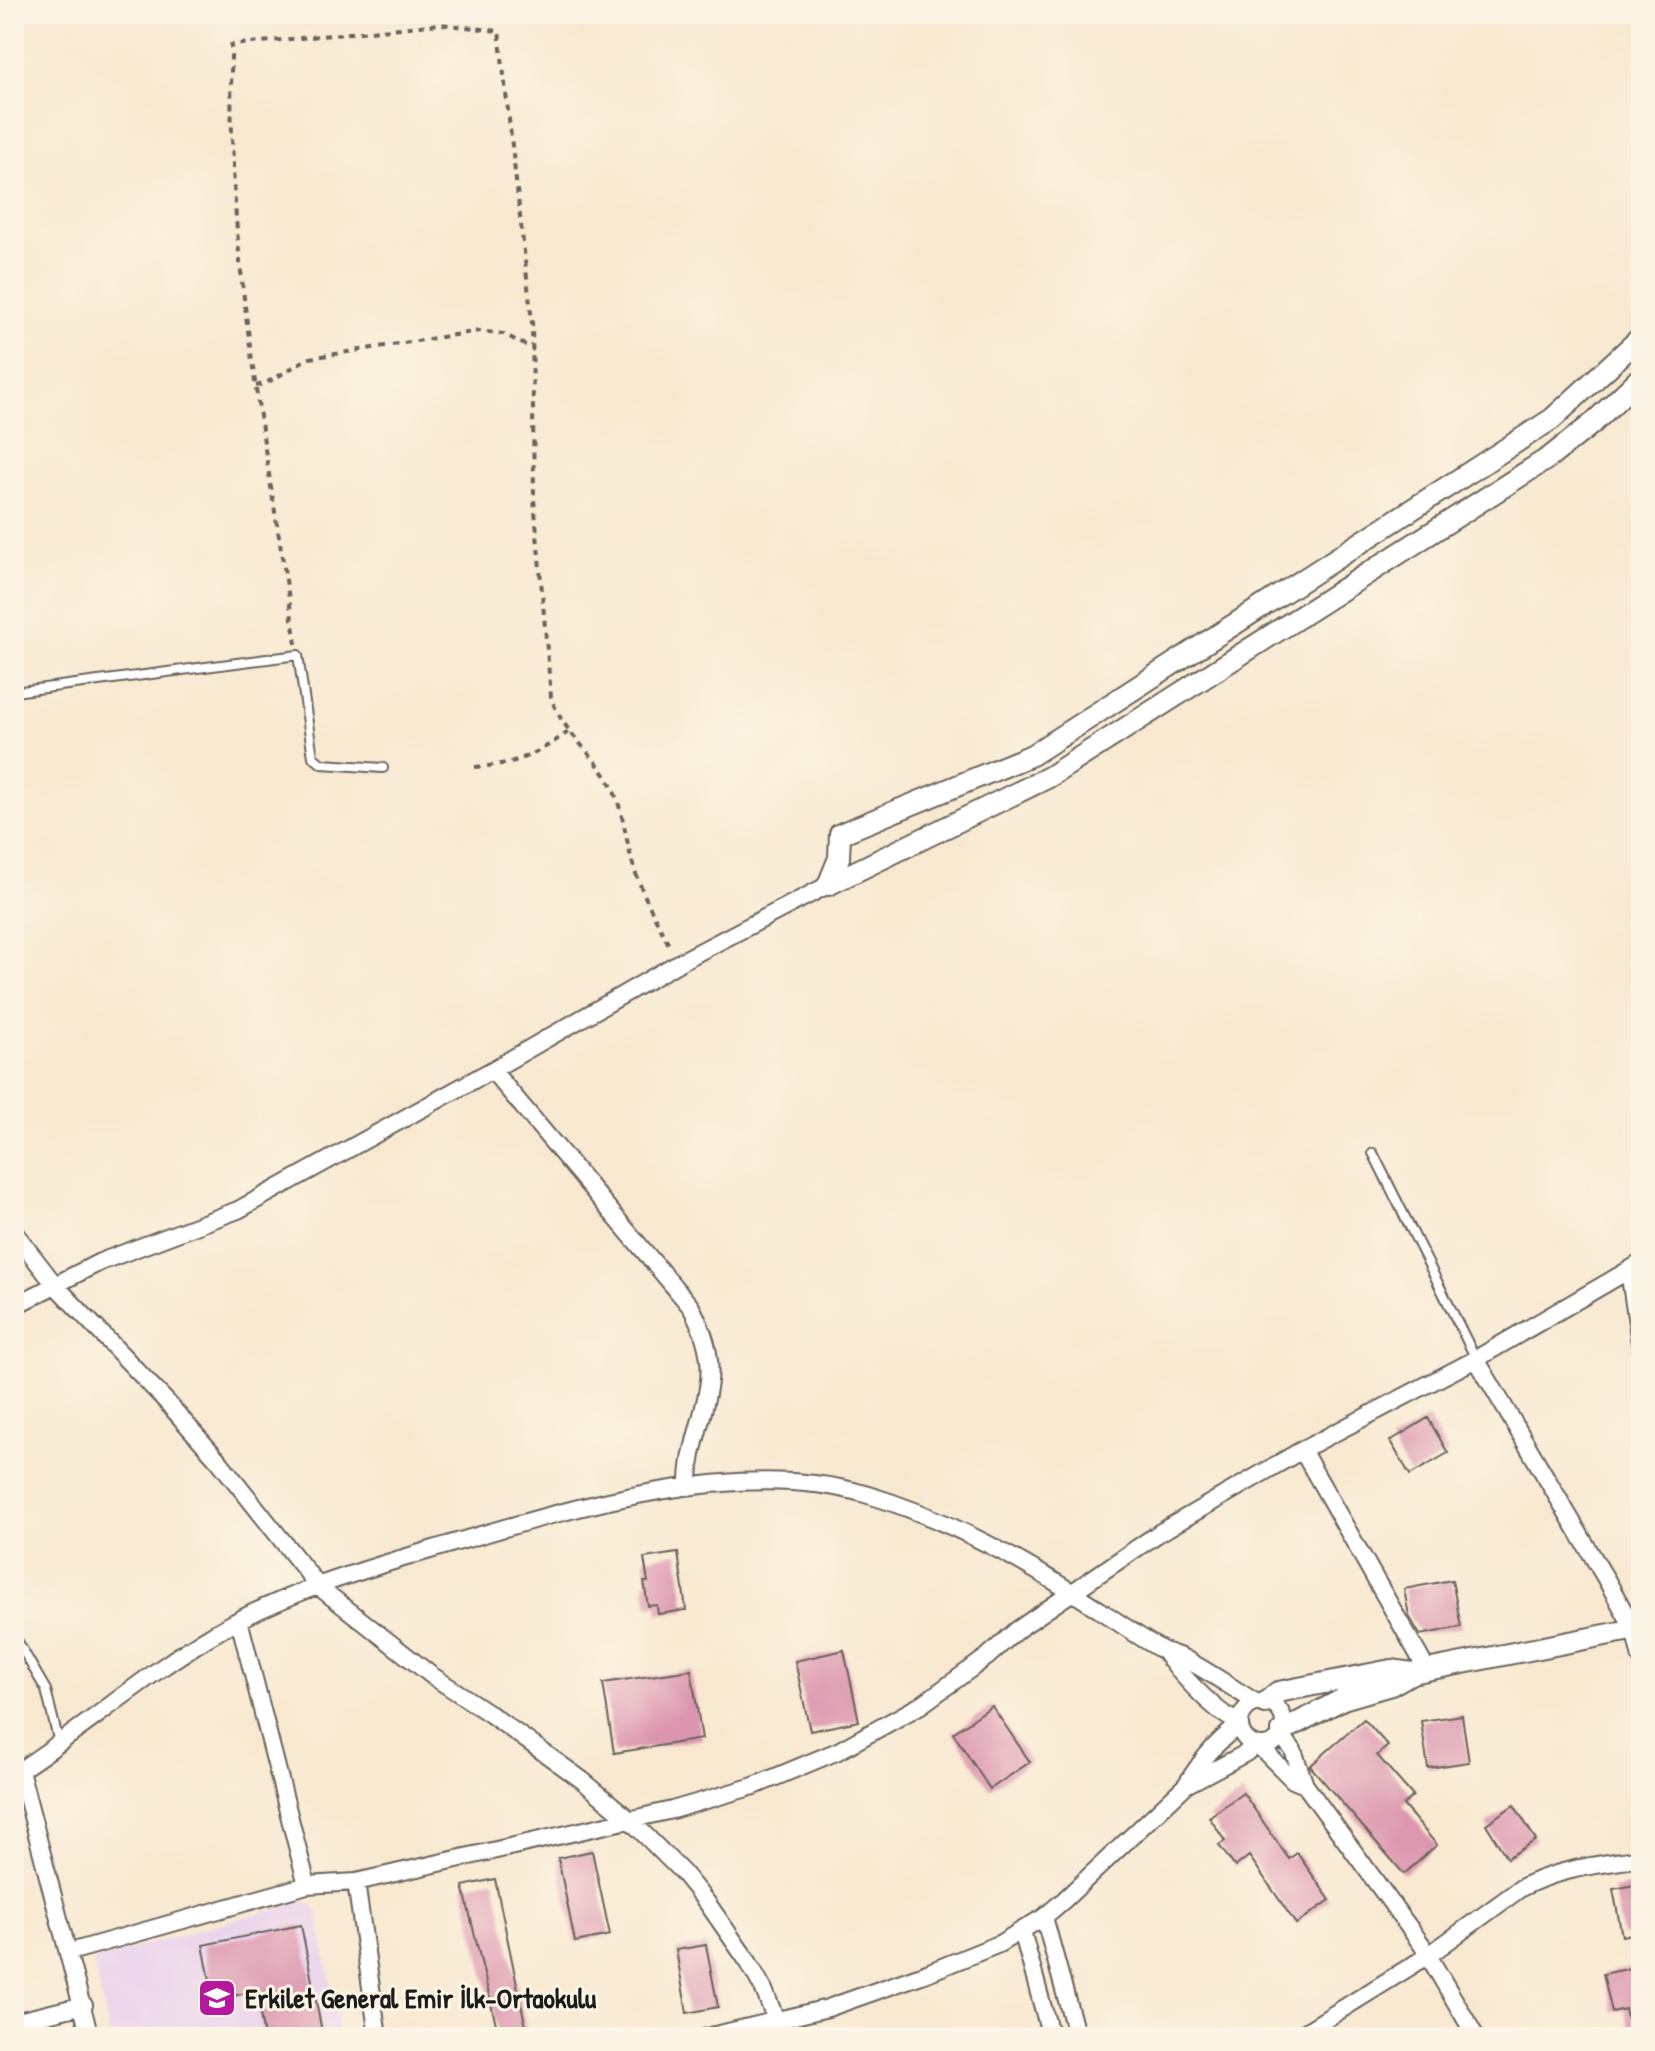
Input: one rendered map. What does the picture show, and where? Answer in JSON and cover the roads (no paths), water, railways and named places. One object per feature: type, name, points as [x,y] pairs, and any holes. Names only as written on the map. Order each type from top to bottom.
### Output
[{"type":"street","points":[[828,885],[839,858],[840,834],[1032,755],[1552,419],[1641,337]]},
{"type":"street","points":[[14,1306],[100,1262],[238,1210],[678,963],[828,885],[1049,777],[1550,457],[1640,380]]},
{"type":"street","points":[[492,1070],[691,1307],[706,1346],[709,1381],[691,1455],[689,1487]]},
{"type":"street","points":[[14,1232],[55,1285],[210,1451],[319,1587],[431,1675],[536,1746],[630,1820],[683,1873],[732,1937],[764,1990],[780,2030]]},
{"type":"street","points":[[70,1952],[307,1885],[356,1882],[727,1795],[838,1751],[921,1705],[1017,1630],[1159,1533],[1302,1450],[1476,1359],[1635,1267],[1641,1349]]},
{"type":"street","points":[[1476,1359],[1637,1629],[1641,1658]]},
{"type":"street","points":[[1302,1450],[1420,1672]]},
{"type":"street","points":[[90,2037],[70,1952],[17,1772],[191,1649],[239,1620],[319,1587],[389,1562],[558,1513],[689,1487],[776,1481],[822,1485],[863,1494],[944,1523],[1073,1592],[1164,1651],[1184,1657],[1278,1710],[1284,1724],[1282,1733],[1293,1750],[1305,1785],[1429,1955],[1476,2037]]},
{"type":"street","points":[[239,1620],[307,1885]]},
{"type":"street","points":[[707,2037],[780,2030],[999,1944],[1044,1917],[1186,1785],[1257,1746],[1273,1743],[1282,1733],[1343,1699],[1391,1685],[1420,1672],[1637,1629]]},
{"type":"street","points":[[1164,1651],[1176,1669],[1213,1705],[1240,1724],[1246,1739],[1293,1780],[1305,1785]]},
{"type":"street","points":[[1186,1785],[1195,1769],[1224,1735],[1240,1724],[1245,1711],[1278,1692],[1391,1670],[1420,1672]]},
{"type":"street","points":[[1297,2037],[1429,1955],[1521,1888],[1572,1868],[1641,1858]]},
{"type":"street","points":[[356,1882],[378,2037]]},
{"type":"street","points":[[1044,1917],[1077,2037]]},
{"type":"street","points":[[1022,1931],[1051,2037]]},
{"type":"street","points":[[14,2022],[84,2005]]},
{"type":"lane","points":[[14,692],[298,655],[313,757],[322,764],[383,768]]},
{"type":"lane","points":[[1373,1153],[1476,1359]]},
{"type":"lane","points":[[14,1635],[46,1690],[59,1744]]},
{"type":"place","name":"Erkilet General Emir İlk-Ortaokulu","points":[[217,1998]]}]
